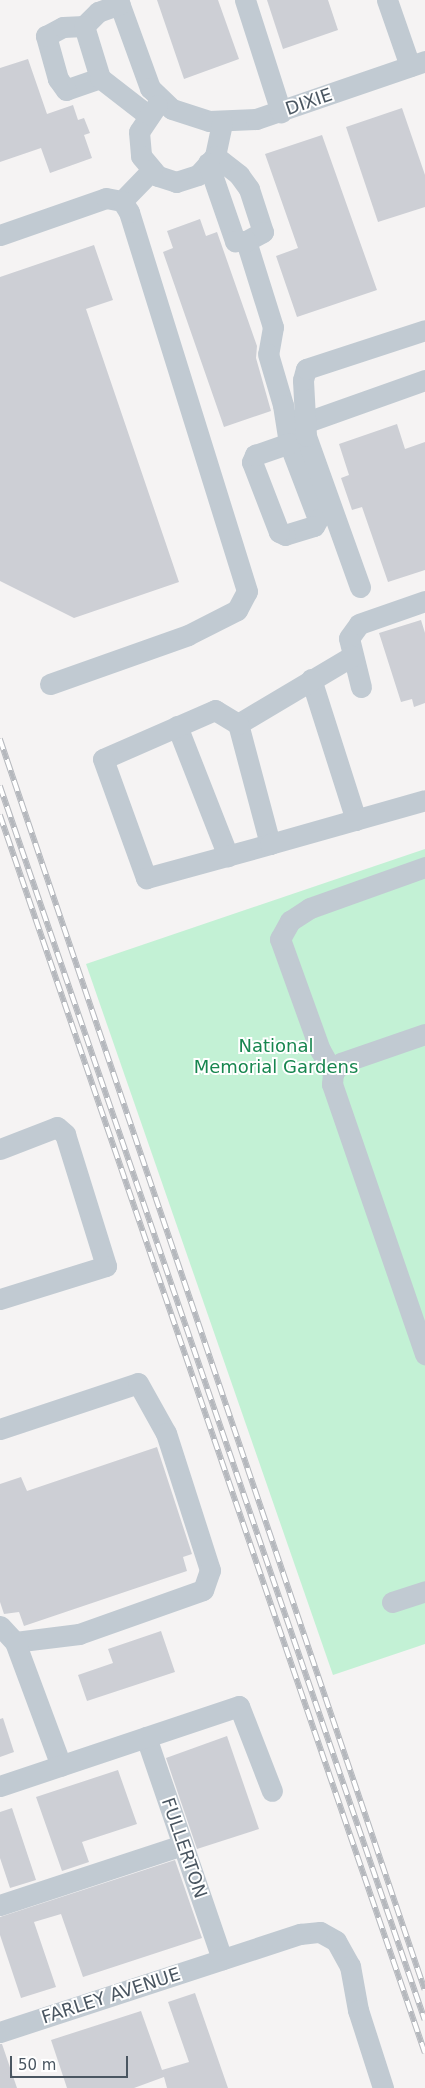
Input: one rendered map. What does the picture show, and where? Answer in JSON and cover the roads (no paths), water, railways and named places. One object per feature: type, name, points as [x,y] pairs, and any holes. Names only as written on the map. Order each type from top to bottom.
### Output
[{"type":"street","points":[[245,0],[281,112]]},
{"type":"street","points":[[387,0],[417,64]]},
{"type":"street","points":[[100,78],[66,90],[58,80],[46,36],[63,27],[84,26],[98,12],[119,2],[155,108]]},
{"type":"street","points":[[84,26],[100,78],[155,108]]},
{"type":"street","name":"DIXIE","points":[[155,108],[222,123],[281,112],[417,64]]},
{"type":"street","points":[[155,108],[139,132],[140,156],[158,176],[176,182],[198,174],[212,160],[222,123]]},
{"type":"street","points":[[212,160],[273,327],[268,354],[283,405],[289,443]]},
{"type":"street","points":[[212,160],[239,175],[249,190],[263,232],[240,241]]},
{"type":"street","points":[[122,201],[152,170]]},
{"type":"street","points":[[0,235],[106,198],[122,201],[130,212],[247,591],[237,610],[188,635],[50,684]]},
{"type":"street","points":[[360,587],[304,423],[306,370],[425,330]]},
{"type":"street","points":[[304,423],[425,380]]},
{"type":"street","points":[[362,687],[352,656],[349,638],[359,624],[425,601]]},
{"type":"street","points":[[238,724],[352,656]]},
{"type":"street","points":[[311,679],[356,820]]},
{"type":"street","points":[[270,844],[238,724],[215,710],[103,759],[146,878],[228,856],[425,800]]},
{"type":"street","points":[[176,726],[228,856]]},
{"type":"street","points":[[425,867],[310,908],[290,921],[280,939],[320,1050],[333,1072],[332,1084],[425,1354]]},
{"type":"street","points":[[333,1072],[341,1063],[425,1034]]},
{"type":"street","points":[[0,1149],[57,1127],[65,1134],[106,1266],[0,1299]]},
{"type":"street","points":[[0,1429],[138,1383],[166,1433],[210,1570],[203,1590],[79,1634],[15,1642]]},
{"type":"street","points":[[392,1602],[425,1591]]},
{"type":"street","points":[[0,1626],[15,1642],[61,1766]]},
{"type":"street","points":[[0,1786],[239,1706],[272,1791]]},
{"type":"street","name":"FULLERTON","points":[[146,1737],[222,1959]]},
{"type":"street","points":[[0,1905],[182,1845]]},
{"type":"street","name":"FARLEY AVENUE","points":[[0,2032],[300,1934],[320,1932],[336,1941],[350,1966],[358,2010],[383,2088]]},
{"type":"railway","points":[[0,739],[425,1990]]},
{"type":"railway","points":[[0,786],[425,2020]]},
{"type":"railway","points":[[0,815],[425,2053]]},
{"type":"park label","name":"National Memorial Gardens","points":[[276,1057]]}]
